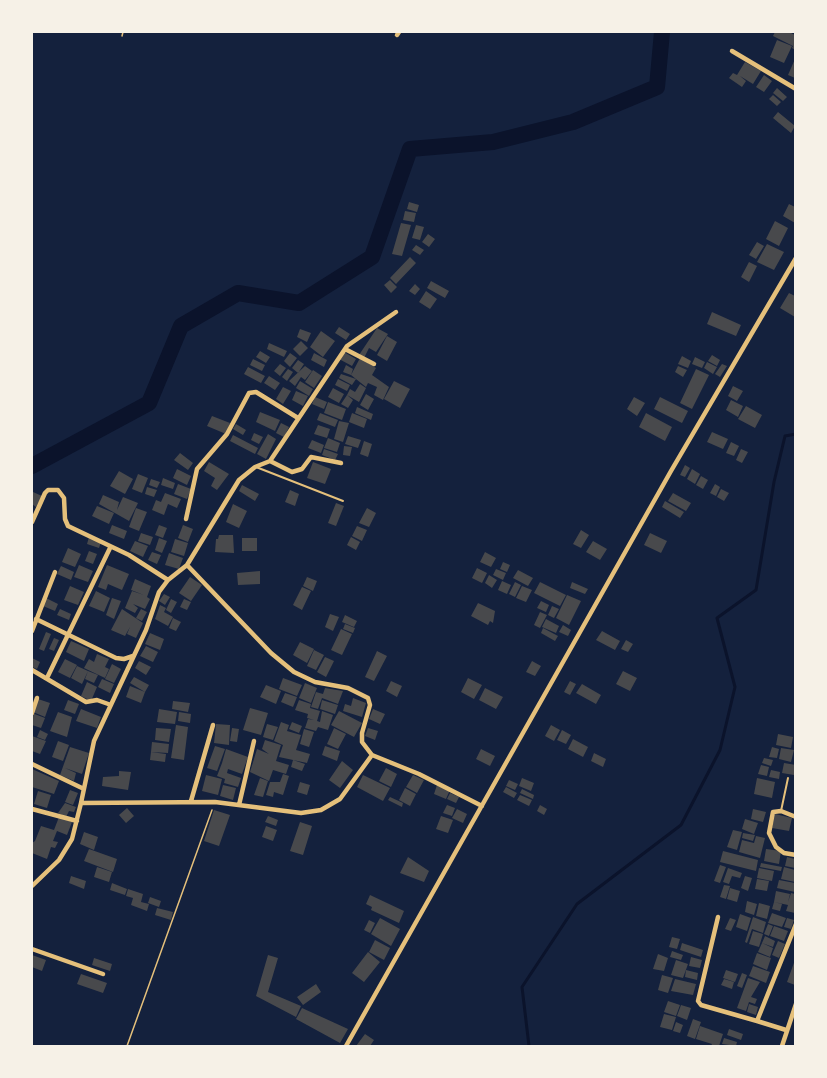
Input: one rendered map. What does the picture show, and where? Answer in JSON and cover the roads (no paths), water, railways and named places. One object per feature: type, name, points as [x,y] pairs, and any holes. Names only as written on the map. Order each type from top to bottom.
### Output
[{"type":"street","points":[[732,51],[795,89]]},
{"type":"street","points":[[346,1047],[671,471],[795,258]]},
{"type":"street","points":[[32,886],[60,860],[72,839],[94,741],[159,592],[168,580],[187,565],[212,519],[239,480],[255,467],[270,461],[353,339],[396,312]]},
{"type":"street","points":[[345,349],[374,364]]},
{"type":"street","points":[[186,519],[196,470],[227,434],[249,393],[256,392],[298,417]]},
{"type":"street","points":[[270,461],[292,472],[302,469],[311,457],[341,463]]},
{"type":"street","points":[[32,522],[45,493],[48,490],[58,490],[64,498],[65,519],[68,526],[147,565],[168,580]]},
{"type":"street","points":[[47,678],[110,548]]},
{"type":"street","points":[[187,565],[271,653],[294,672],[315,682],[348,688],[368,698],[370,705],[362,733],[362,742],[372,755],[419,774],[482,806]]},
{"type":"street","points":[[32,631],[55,572]]},
{"type":"street","points":[[36,620],[116,658],[124,659],[133,656]]},
{"type":"street","points":[[32,670],[86,702],[97,700],[111,705]]},
{"type":"street","points":[[32,713],[37,698]]},
{"type":"street","points":[[191,801],[213,725]]},
{"type":"street","points":[[239,804],[254,741]]},
{"type":"street","points":[[81,803],[191,801],[239,804],[301,813],[321,810],[340,799],[372,755]]},
{"type":"street","points":[[32,764],[84,789]]},
{"type":"street","points":[[32,809],[77,821]]},
{"type":"street","points":[[795,817],[781,811],[773,812],[770,834],[776,847],[795,855]]},
{"type":"street","points":[[718,917],[698,1001],[701,1005],[786,1030]]},
{"type":"street","points":[[757,1021],[795,924]]},
{"type":"street","points":[[32,949],[103,974]]},
{"type":"street","points":[[782,1047],[795,1004]]},
{"type":"lane","points":[[255,467],[343,501]]},
{"type":"lane","points":[[781,811],[788,778]]},
{"type":"waterway","points":[[32,466],[149,403],[181,326],[238,293],[299,303],[372,257],[410,149],[493,142],[573,122],[657,87],[662,32]]},
{"type":"waterway","points":[[529,1046],[522,987],[577,904],[681,825],[720,750],[735,687],[717,618],[756,590],[774,482],[785,436],[796,434]]}]
